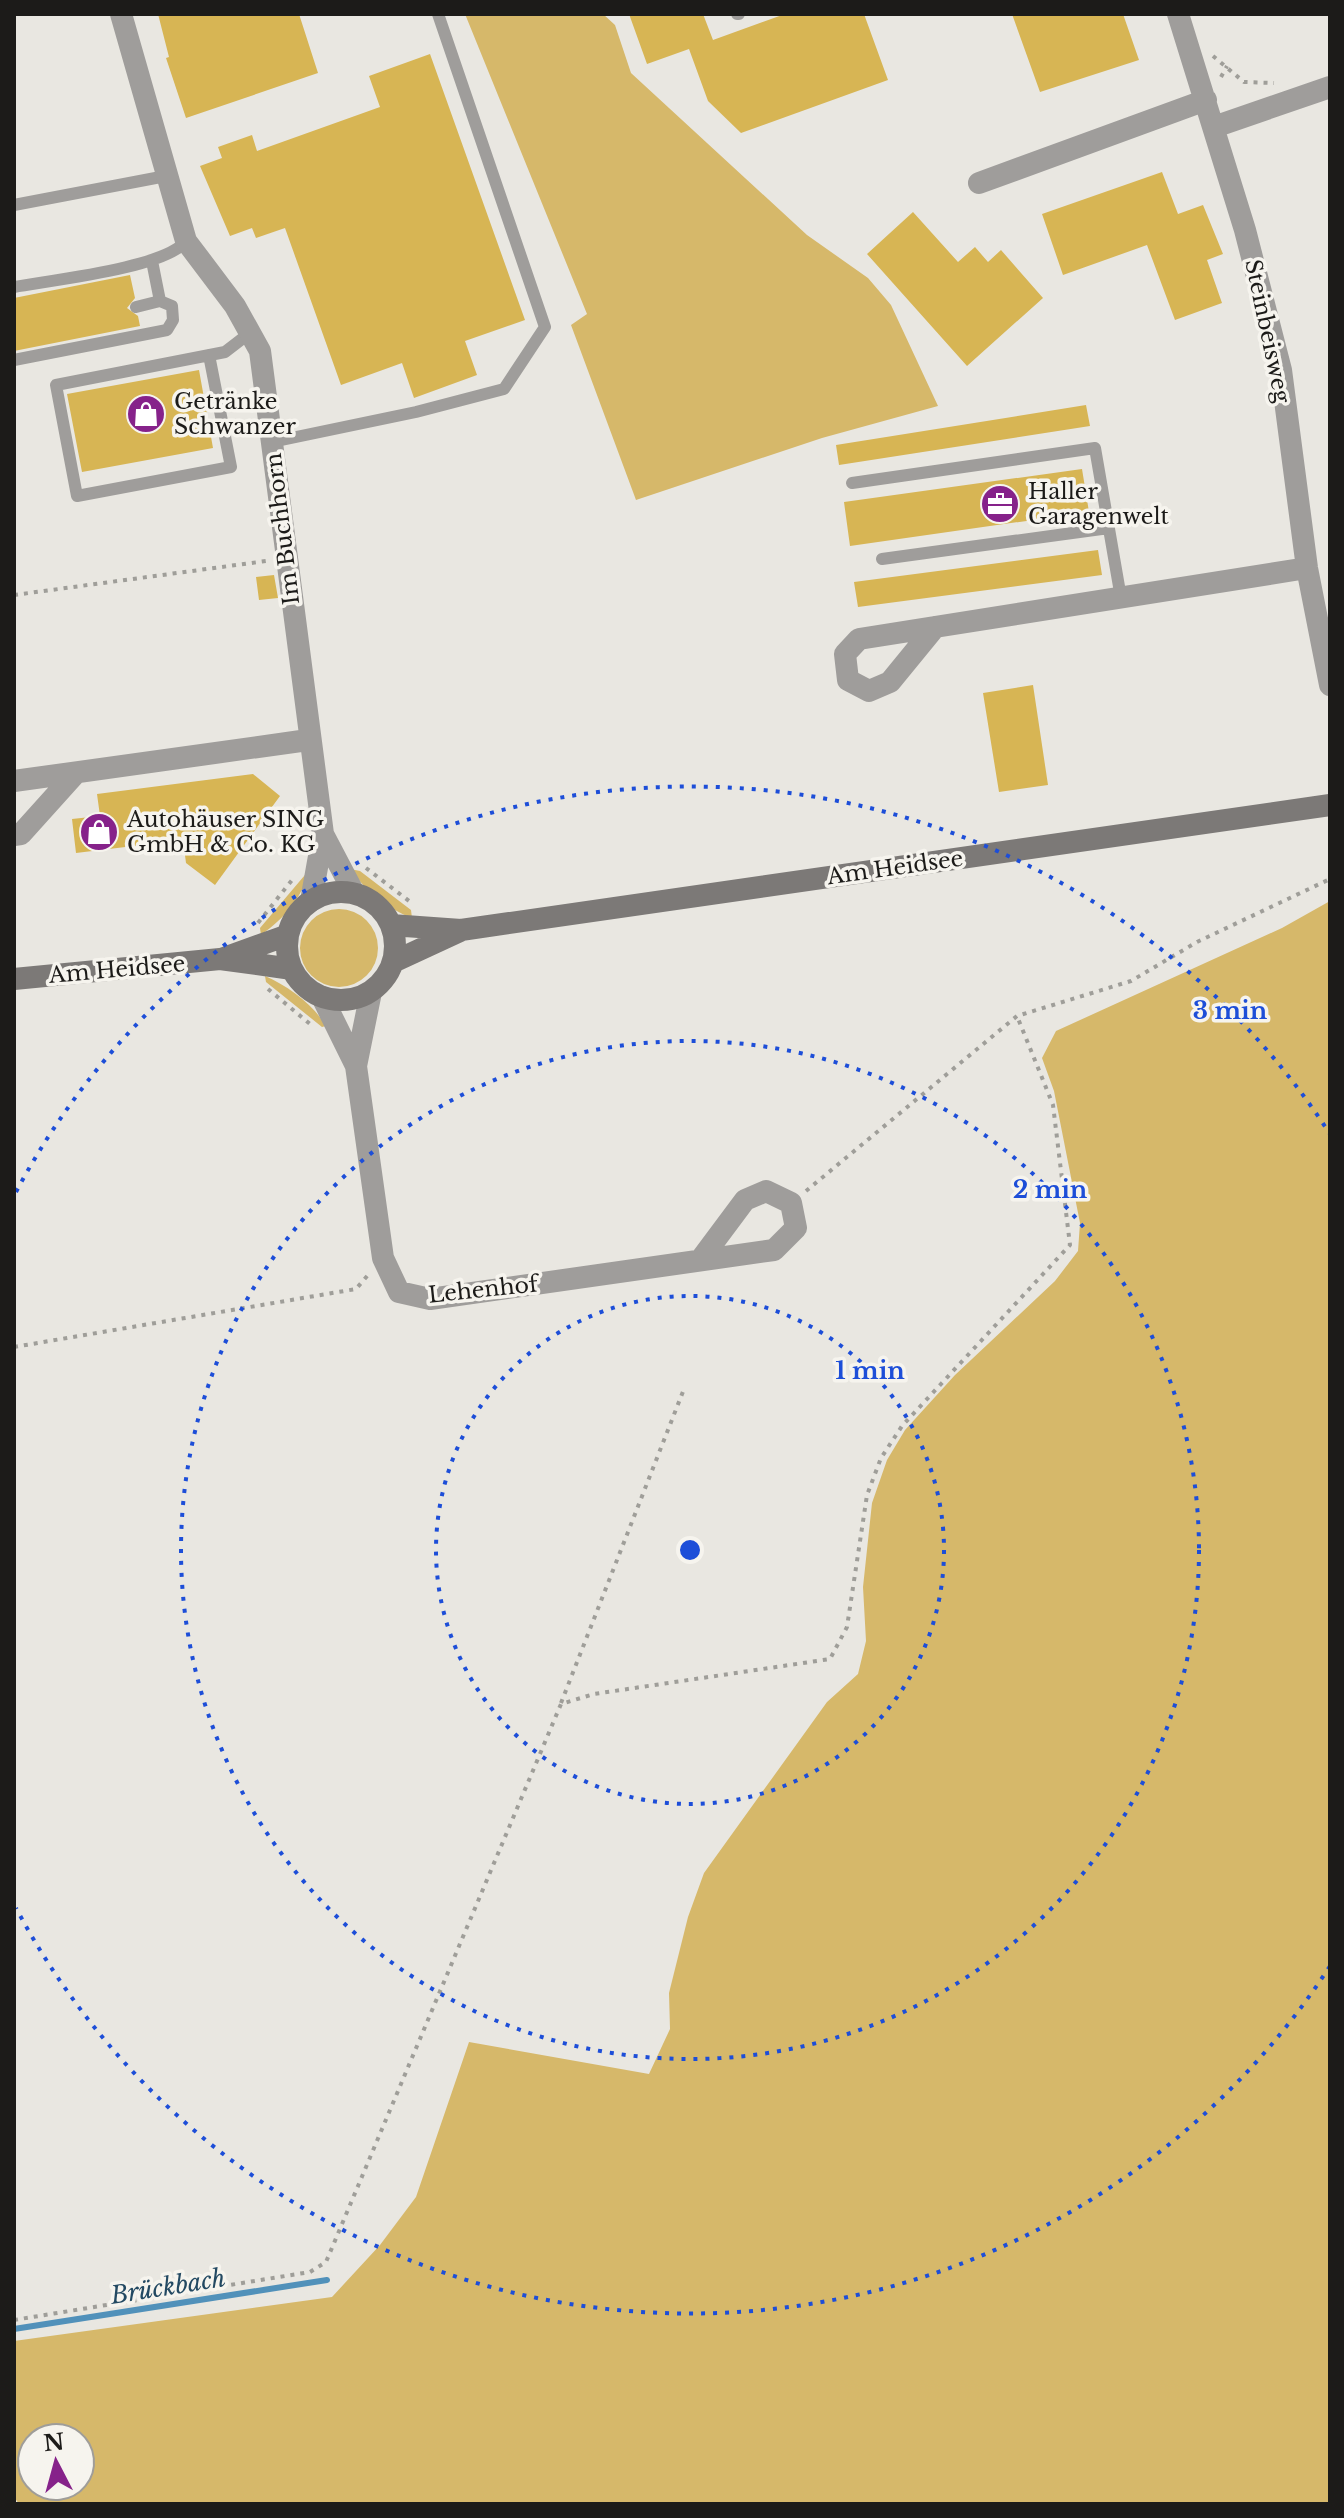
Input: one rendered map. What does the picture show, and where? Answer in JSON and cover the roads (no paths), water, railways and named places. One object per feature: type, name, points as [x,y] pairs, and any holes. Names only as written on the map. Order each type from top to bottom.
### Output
[{"type":"main road","name":"Am Heidsee","points":[[391,925],[461,930],[1330,805]]},
{"type":"main road","points":[[335,892],[354,893],[382,911],[391,925],[395,942],[393,962],[371,992],[347,1001],[322,997],[304,986],[292,969],[287,948],[288,935],[301,910],[311,901],[335,892]]},
{"type":"main road","name":"Am Heidsee","points":[[393,962],[461,930]]},
{"type":"main road","name":"Am Heidsee","points":[[220,959],[288,935]]},
{"type":"main road","name":"Am Heidsee","points":[[14,979],[220,959],[292,969]]},
{"type":"street","name":"Im Buchhorn","points":[[121,14],[186,241],[251,332],[260,351],[308,740],[323,834],[354,893]]},
{"type":"street","name":"Steinbeisweg","points":[[1178,14],[1245,230],[1281,370],[1307,568],[1330,685]]},
{"type":"street","points":[[1214,127],[1330,87]]},
{"type":"street","points":[[979,183],[1206,100]]},
{"type":"street","points":[[935,627],[1307,568]]},
{"type":"street","points":[[14,781],[308,740]]},
{"type":"street","points":[[14,835],[21,834],[75,774]]},
{"type":"street","name":"Im Buchhorn","points":[[311,901],[323,834]]},
{"type":"street","name":"Lehenhof","points":[[356,1066],[371,992]]},
{"type":"street","name":"Lehenhof","points":[[322,997],[356,1066],[383,1258],[399,1292],[430,1299],[774,1250],[796,1228],[791,1203],[766,1191],[745,1200],[701,1259]]},
{"type":"lane","points":[[272,442],[416,412],[504,389],[545,327],[438,14]]},
{"type":"lane","points":[[14,205],[166,176]]},
{"type":"lane","points":[[14,287],[152,261],[178,251],[186,241]]},
{"type":"lane","points":[[152,261],[160,301]]},
{"type":"lane","points":[[14,360],[167,330],[173,320],[172,306],[160,301],[136,307]]},
{"type":"lane","points":[[209,355],[231,467],[77,496],[56,385],[209,355],[225,352],[251,332]]},
{"type":"lane","points":[[852,483],[1095,448],[1121,598]]},
{"type":"lane","points":[[882,559],[1109,528]]},
{"type":"waterway","name":"Brückbach","points":[[14,2329],[327,2280]]},
{"type":"place","name":"Getränke Schwanzer","points":[[146,414]]},
{"type":"place","name":"Haller Garagenwelt","points":[[1000,504]]},
{"type":"place","name":"Autohäuser SING GmbH & Co. KG","points":[[99,832]]}]
